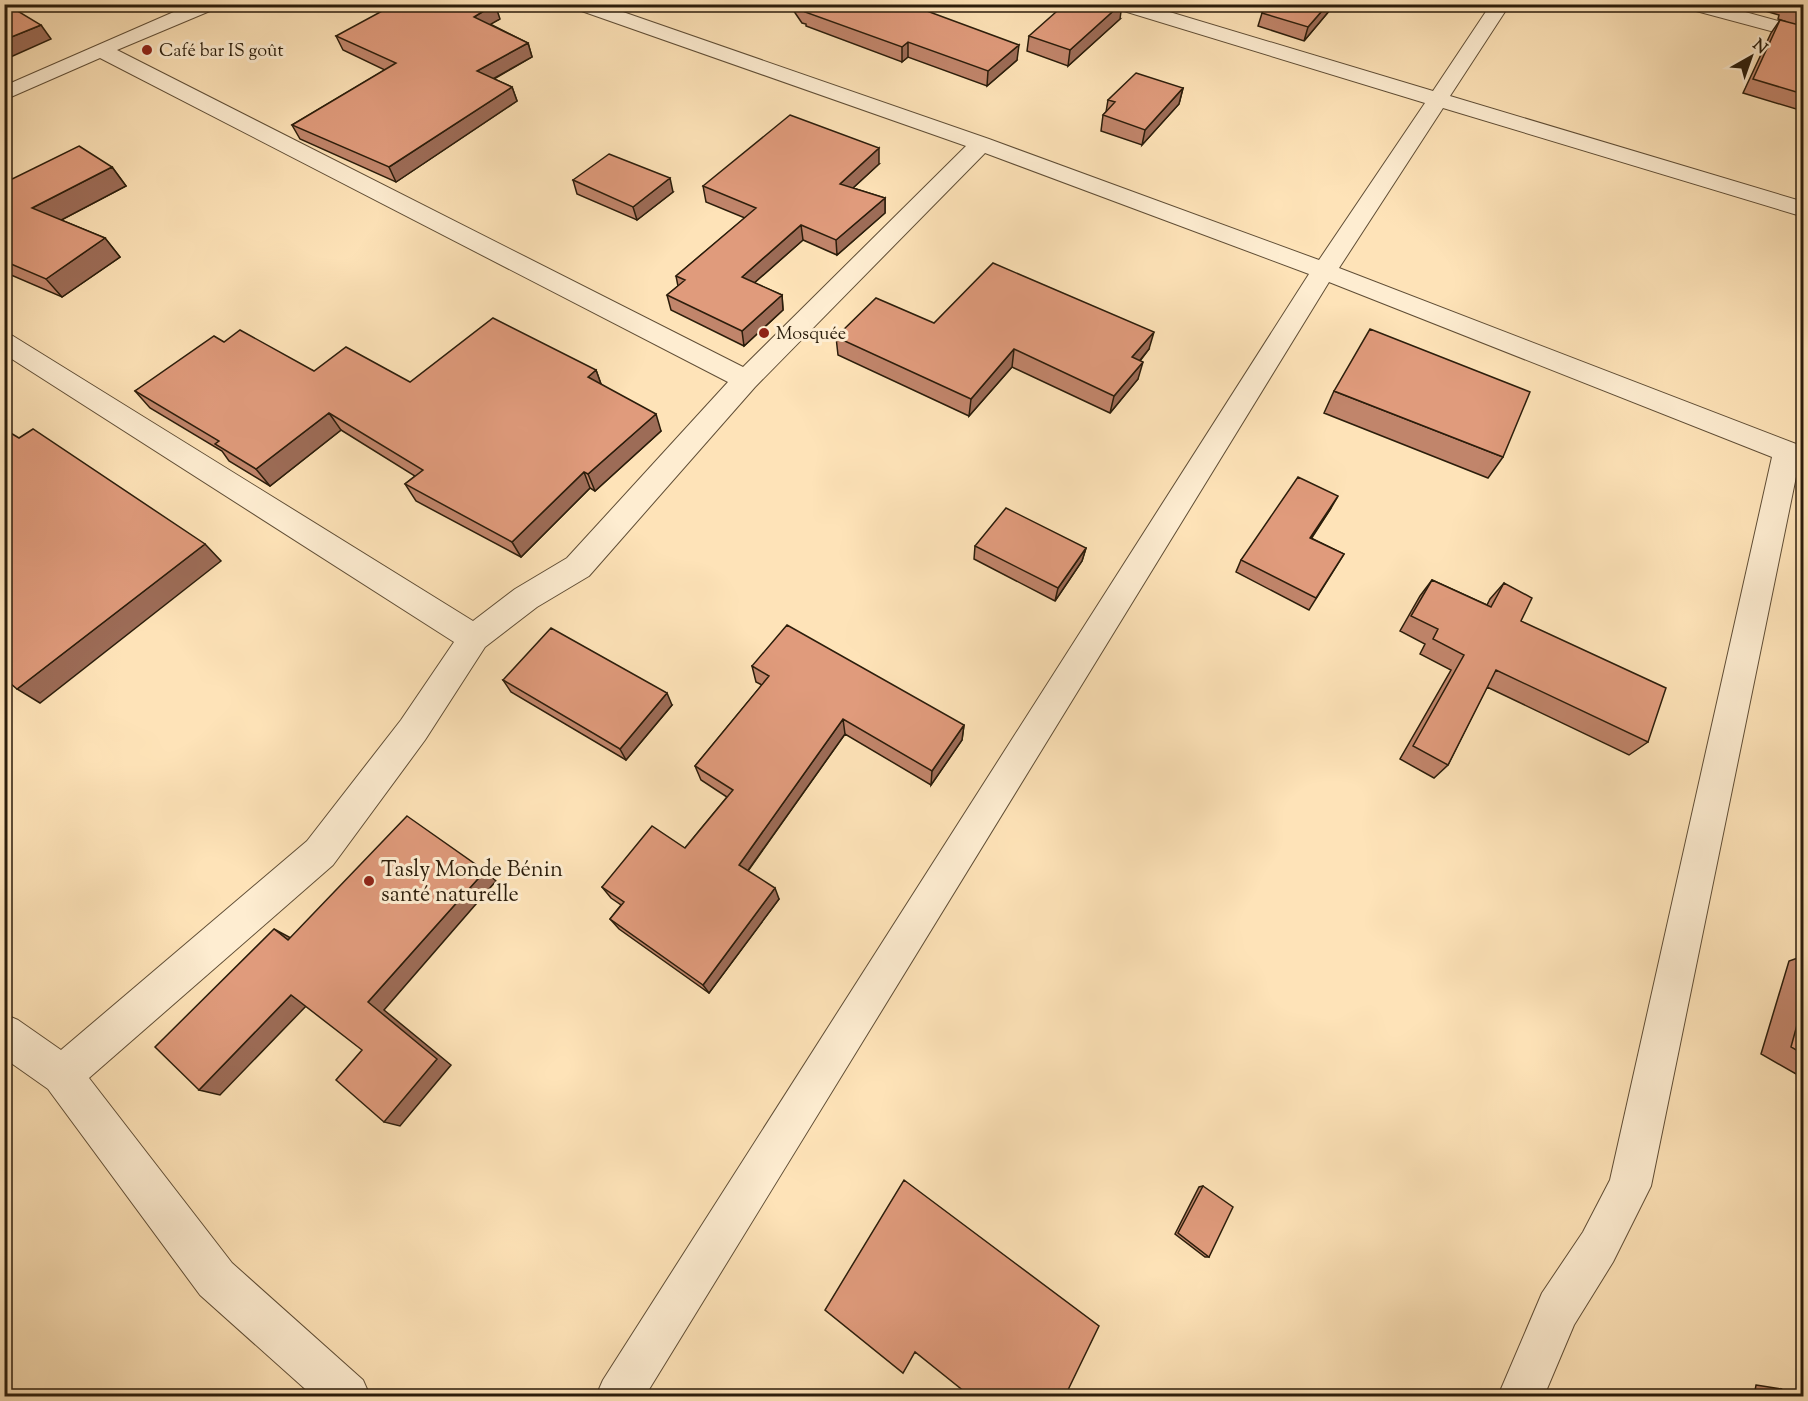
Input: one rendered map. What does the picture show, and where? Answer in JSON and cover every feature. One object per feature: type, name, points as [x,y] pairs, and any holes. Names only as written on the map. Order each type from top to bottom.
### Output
[{"type":"street","points":[[4,94],[100,50],[210,4]]},
{"type":"street","points":[[580,4],[981,144],[1324,271],[1795,455],[1630,1186],[1598,1247],[1558,1309],[1521,1396]]},
{"type":"street","points":[[1121,4],[1803,210]]},
{"type":"street","points":[[619,1396],[1324,271],[1435,100],[1501,4]]},
{"type":"street","points":[[1692,4],[1803,34]]},
{"type":"street","points":[[100,50],[746,380]]},
{"type":"street","points":[[62,1075],[320,853],[413,730],[474,638],[525,598],[578,567],[746,380],[981,144]]},
{"type":"street","points":[[4,342],[474,638]]},
{"type":"street","points":[[4,1034],[62,1075],[216,1279],[347,1396]]},
{"type":"building","points":[[4,4],[6,4],[41,25],[4,40]]},
{"type":"building","points":[[395,4],[495,4],[474,17],[528,43],[477,71],[512,87],[389,167],[292,125],[396,63],[336,36]]},
{"type":"building","points":[[798,4],[908,4],[1019,45],[988,71],[908,42],[902,47],[805,12],[807,10],[800,8]]},
{"type":"building","points":[[1065,4],[1121,4],[1070,50],[1029,36]]},
{"type":"building","points":[[1269,4],[1328,4],[1308,27],[1262,13]]},
{"type":"building","points":[[1803,4],[1803,10],[1787,5]]},
{"type":"building","points":[[1780,20],[1803,26],[1803,94],[1753,79]]},
{"type":"building","points":[[1136,73],[1183,88],[1145,130],[1103,115],[1115,102],[1108,100]]},
{"type":"building","points":[[790,115],[879,148],[840,184],[885,198],[836,240],[801,225],[742,277],[782,295],[742,331],[667,295],[685,280],[676,276],[756,208],[703,186]]},
{"type":"building","points":[[79,146],[112,167],[32,208],[105,238],[46,279],[4,261],[4,183]]},
{"type":"building","points":[[609,154],[670,178],[633,207],[573,180]]},
{"type":"building","points":[[993,263],[1154,332],[1132,357],[1143,362],[1114,396],[1014,349],[971,399],[836,337],[876,298],[934,323]]},
{"type":"building","points":[[493,318],[596,370],[588,377],[656,414],[588,474],[584,472],[512,542],[405,484],[423,470],[329,413],[256,469],[215,444],[219,441],[135,391],[214,336],[224,342],[240,330],[314,371],[346,347],[410,382]]},
{"type":"building","points":[[1370,329],[1530,392],[1503,457],[1334,391]]},
{"type":"building","points":[[4,429],[19,438],[33,429],[205,544],[17,689],[4,678]]},
{"type":"building","points":[[1298,477],[1338,496],[1310,538],[1344,554],[1316,598],[1241,560]]},
{"type":"building","points":[[1006,508],[1086,548],[1058,588],[975,546]]},
{"type":"building","points":[[1432,580],[1491,607],[1504,583],[1532,598],[1521,621],[1666,688],[1648,742],[1496,670],[1448,765],[1413,746],[1464,655],[1433,639],[1438,629],[1411,616]]},
{"type":"building","points":[[787,625],[964,725],[932,771],[843,719],[739,865],[775,888],[703,985],[610,919],[624,902],[602,887],[652,826],[685,848],[733,790],[695,766],[769,676],[752,666]]},
{"type":"building","points":[[551,628],[667,693],[620,749],[503,680]]},
{"type":"building","points":[[407,816],[485,871],[368,1002],[437,1059],[384,1122],[336,1080],[362,1050],[291,995],[199,1090],[155,1047],[274,929],[288,940]]},
{"type":"building","points":[[1803,1003],[1803,1054],[1791,1047]]},
{"type":"building","points":[[904,1180],[1099,1326],[1065,1396],[970,1396],[915,1352],[903,1373],[825,1310]]},
{"type":"building","points":[[1203,1186],[1233,1207],[1209,1257],[1178,1233]]},
{"type":"building","points":[[1781,1389],[1795,1396],[1780,1396]]},
{"type":"place","name":"Café bar IS goût","points":[[147,50]]},
{"type":"place","name":"Mosquée","points":[[764,333]]},
{"type":"place","name":"Tasly Monde Bénin santé naturelle","points":[[369,881]]}]
